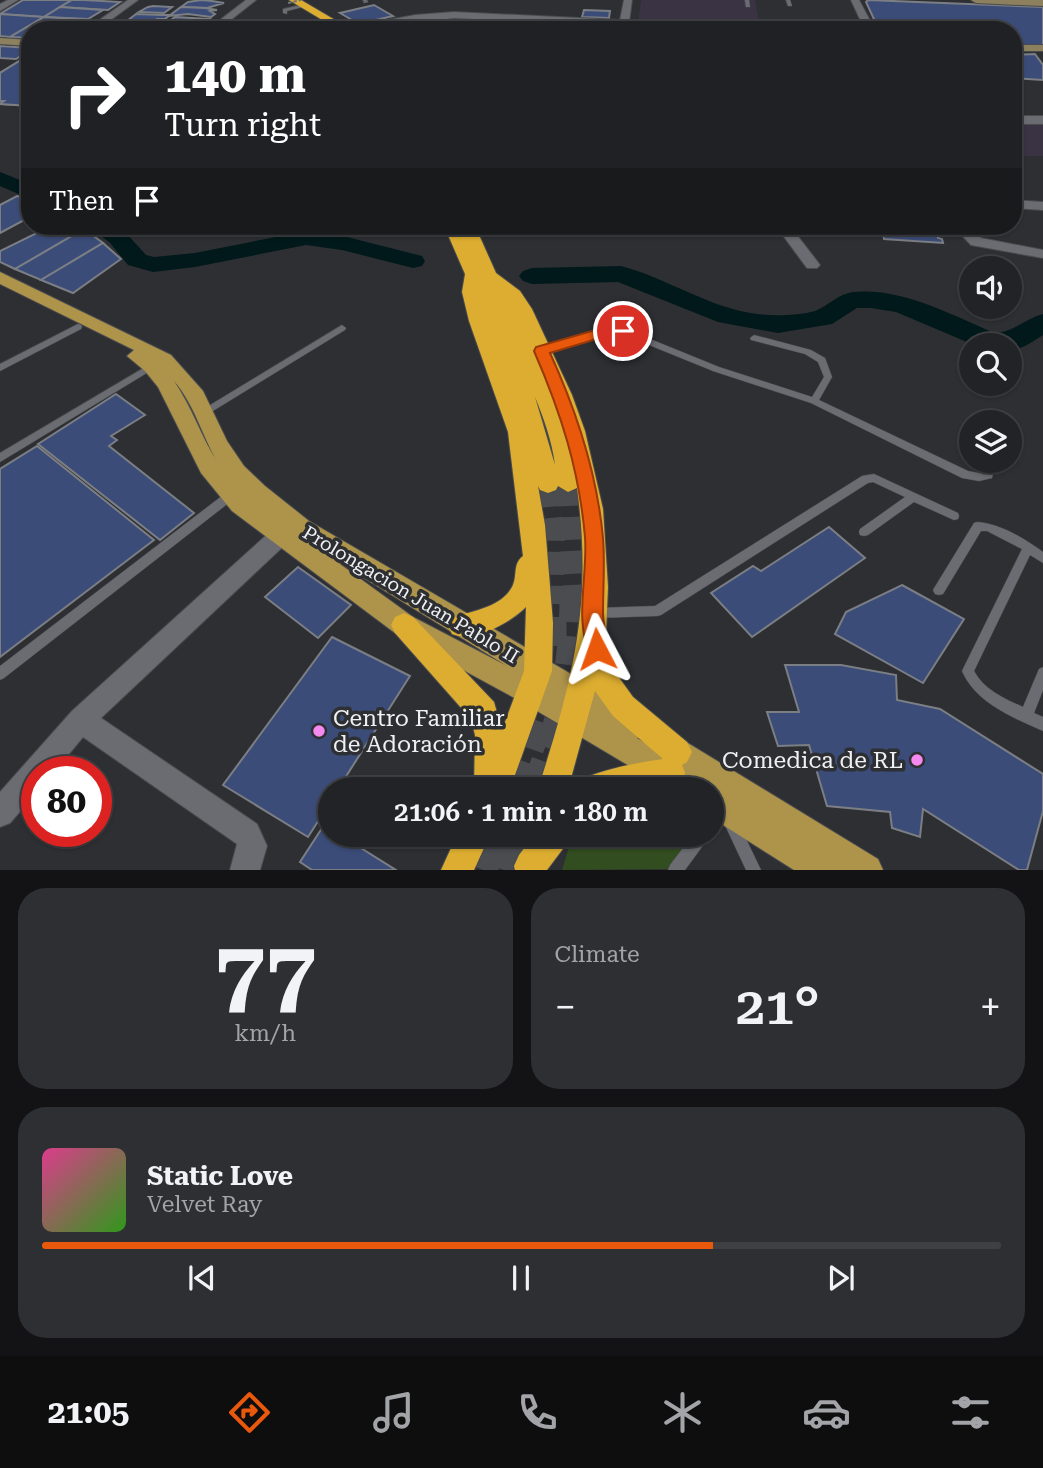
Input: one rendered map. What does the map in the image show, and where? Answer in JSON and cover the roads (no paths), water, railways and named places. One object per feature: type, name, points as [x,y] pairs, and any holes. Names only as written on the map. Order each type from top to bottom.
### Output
[{"type":"highway","points":[[299,2],[336,21]]},
{"type":"highway","points":[[457,235],[508,320],[548,401],[567,463],[568,483]]},
{"type":"highway","points":[[470,235],[544,454],[548,484]]},
{"type":"highway","points":[[482,276],[514,295],[566,405],[585,475],[594,539],[594,619],[601,673],[621,704],[673,762],[629,777]]},
{"type":"highway","points":[[482,276],[471,292],[478,321],[518,432],[533,525],[540,623],[535,682],[499,777]]},
{"type":"highway","points":[[461,626],[481,622],[506,609],[525,590],[533,525]]},
{"type":"highway","points":[[556,777],[577,706],[594,619]]},
{"type":"highway","points":[[404,625],[484,712],[489,735],[489,777]]},
{"type":"highway","points":[[457,870],[468,847]]},
{"type":"highway","points":[[533,868],[537,847]]},
{"type":"highway","points":[[533,868],[546,847]]},
{"type":"main road","points":[[976,0],[1042,1]]},
{"type":"main road","points":[[0,41],[21,42]]},
{"type":"main road","points":[[1022,48],[1043,48]]},
{"type":"main road","name":"Prolongacion Juan Pablo II","points":[[0,277],[157,354],[183,379],[205,412],[220,448],[252,489],[301,528],[461,626],[535,682]]},
{"type":"main road","name":"Prolongacion Juan Pablo II","points":[[0,289],[152,366],[178,401],[209,467],[240,505],[404,625],[535,682],[867,870]]},
{"type":"main road","name":"Prolongacion Juan Pablo II","points":[[673,762],[686,777]]},
{"type":"main road","points":[[724,814],[824,870]]},
{"type":"street","points":[[0,8],[15,0]]},
{"type":"street","points":[[103,21],[134,0]]},
{"type":"street","points":[[224,21],[251,0]]},
{"type":"street","points":[[236,21],[262,0]]},
{"type":"street","points":[[624,21],[628,0]]},
{"type":"street","points":[[855,0],[866,21]]},
{"type":"street","points":[[396,21],[454,15],[538,21]]},
{"type":"street","points":[[1022,120],[1043,120]]},
{"type":"street","points":[[1022,205],[1043,206]]},
{"type":"street","points":[[790,235],[813,265]]},
{"type":"street","points":[[968,235],[973,241],[1043,254]]},
{"type":"street","points":[[0,813],[81,720],[280,536]]},
{"type":"street","points":[[81,720],[247,834],[252,846],[245,870]]},
{"type":"lane","points":[[285,13],[285,10],[299,2]]},
{"type":"lane","points":[[0,368],[78,327]]},
{"type":"lane","points":[[205,412],[342,328]]},
{"type":"lane","points":[[541,351],[599,333],[623,331],[716,369],[814,401],[959,472]]},
{"type":"lane","points":[[754,338],[808,352],[822,360],[828,377],[814,401]]},
{"type":"lane","points":[[0,458],[152,366]]},
{"type":"lane","points":[[962,473],[979,477],[988,473]]},
{"type":"lane","points":[[594,619],[657,611],[866,479],[874,478],[954,516]]},
{"type":"lane","points":[[0,674],[231,495]]},
{"type":"lane","points":[[864,532],[913,497]]},
{"type":"lane","points":[[939,590],[978,526],[989,527],[1043,558]]},
{"type":"lane","points":[[1028,547],[968,671],[972,681],[983,692],[1043,724]]},
{"type":"lane","points":[[1027,715],[1043,673]]},
{"type":"lane","points":[[724,822],[754,870]]},
{"type":"lane","points":[[674,870],[692,847]]},
{"type":"waterway","points":[[0,178],[21,188]]},
{"type":"waterway","points":[[114,235],[137,260],[153,265],[195,260],[306,238],[343,243],[413,261]]},
{"type":"waterway","points":[[532,276],[621,274],[727,316],[755,322],[778,324],[822,318],[852,300],[871,300],[902,305],[992,342],[1014,341],[1043,323]]},
{"type":"tunnel","points":[[568,483],[574,603]]},
{"type":"tunnel","points":[[548,484],[553,532],[552,604]]},
{"type":"tunnel","points":[[540,777],[564,698],[574,603]]},
{"type":"tunnel","points":[[552,604],[552,646]]},
{"type":"tunnel","points":[[519,777],[544,707],[547,688]]},
{"type":"tunnel","points":[[483,870],[492,847]]},
{"type":"tunnel","points":[[504,870],[513,847]]},
{"type":"place","name":"Centro Familiar de Adoración","points":[[319,731]]},
{"type":"place","name":"Comedica de RL","points":[[917,760]]}]
